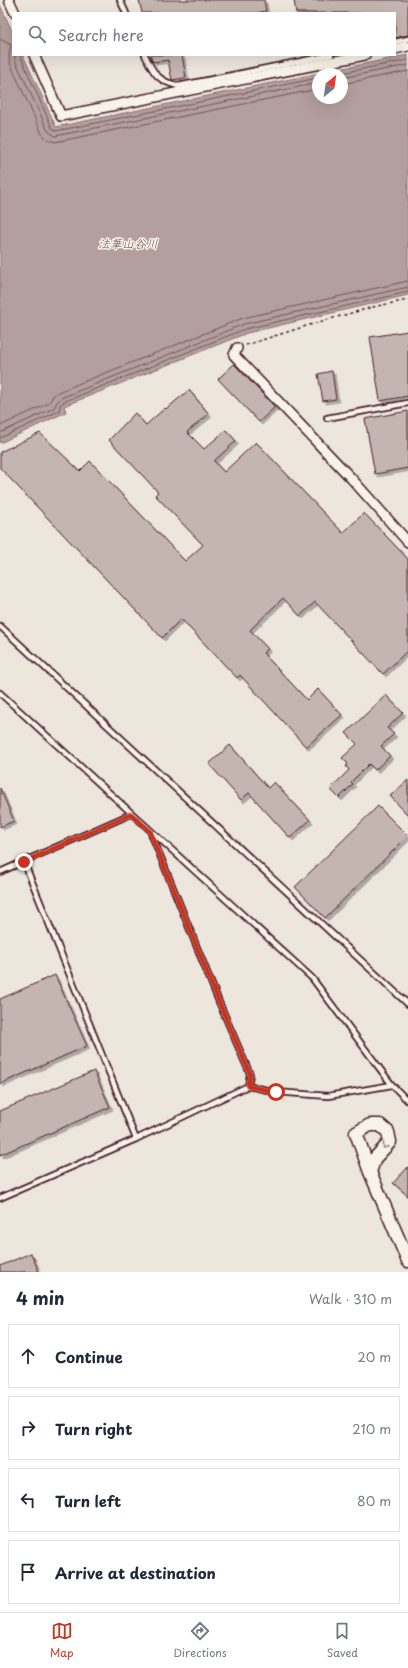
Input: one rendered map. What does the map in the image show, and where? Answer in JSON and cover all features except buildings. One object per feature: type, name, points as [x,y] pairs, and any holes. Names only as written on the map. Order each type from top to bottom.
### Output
[{"type":"street","points":[[9,0],[15,12]]},
{"type":"street","points":[[396,49],[408,46]]},
{"type":"street","points":[[34,56],[61,116],[360,56]]},
{"type":"street","points":[[237,348],[234,355],[351,478],[408,542]]},
{"type":"street","points":[[370,1172],[375,1158],[390,1142],[388,1132],[380,1125],[370,1125],[356,1133],[370,1172],[408,1261]]},
{"type":"lane","points":[[120,0],[126,12]]},
{"type":"lane","points":[[396,42],[408,39]]},
{"type":"lane","points":[[145,56],[152,70],[160,79],[168,84],[178,86],[326,56]]},
{"type":"lane","points":[[327,418],[408,403]]},
{"type":"lane","points":[[0,626],[408,1004]]},
{"type":"lane","points":[[0,693],[312,978],[392,1086],[408,1101]]},
{"type":"lane","points":[[0,872],[131,814]]},
{"type":"lane","points":[[150,831],[219,1002],[250,1074],[248,1086]]},
{"type":"lane","points":[[24,862],[136,1139]]},
{"type":"lane","points":[[0,1198],[136,1139],[248,1086],[276,1092],[328,1096],[392,1086]]},
{"type":"path","points":[[237,348],[260,339],[319,322],[377,306],[408,300]]},
{"type":"water","name":"法華山谷川","points":[[0,5],[12,31],[12,56],[23,56],[56,127],[312,75],[312,104],[348,104],[348,68],[344,68],[408,55],[408,295],[247,333],[64,406],[66,412],[0,443]]},
{"type":"route","points":[[24,862],[131,814],[150,831],[219,1002],[250,1074],[248,1086],[276,1092]]}]
